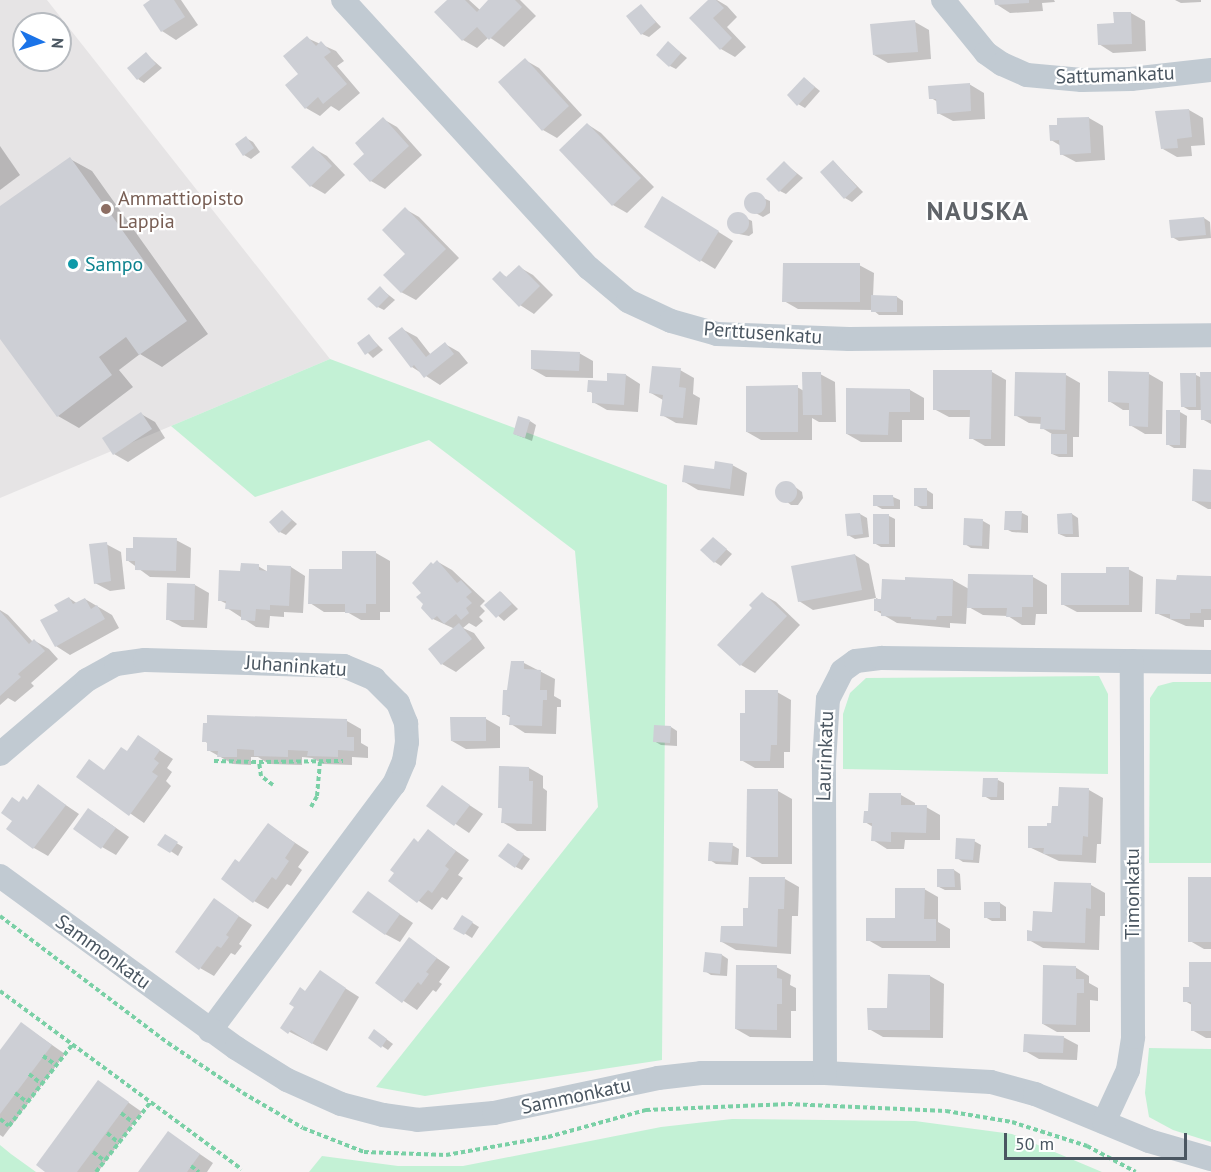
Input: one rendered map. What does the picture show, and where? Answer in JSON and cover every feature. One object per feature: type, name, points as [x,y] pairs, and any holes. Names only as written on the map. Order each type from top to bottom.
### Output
[{"type":"street","name":"Perttusenkatu","points":[[343,0],[589,268],[628,301],[671,321],[717,334],[849,339],[1211,335]]},
{"type":"street","name":"Sattumankatu","points":[[943,0],[986,53],[1002,64],[1027,75],[1082,80],[1131,79],[1211,70]]},
{"type":"street","name":"Laurinkatu","points":[[825,1073],[824,762],[828,699],[837,678],[856,661],[882,658],[1211,662]]},
{"type":"street","name":"Juhaninkatu","points":[[0,754],[87,680],[116,664],[145,660],[344,666],[374,679],[398,704],[406,723],[407,742],[404,761],[394,784],[210,1031]]},
{"type":"street","name":"Timonkatu","points":[[1104,1122],[1128,1070],[1133,1037],[1132,661]]},
{"type":"street","name":"Sammonkatu","points":[[0,876],[210,1031],[287,1080],[341,1104],[417,1120],[495,1113],[658,1078],[701,1072],[825,1073],[992,1082],[1035,1094],[1149,1141],[1211,1159]]},
{"type":"path","points":[[214,761],[343,761]]},
{"type":"path","points":[[259,762],[261,776],[273,785]]},
{"type":"path","points":[[311,807],[317,796],[320,762]]},
{"type":"path","points":[[0,991],[241,1169]]},
{"type":"path","points":[[0,1119],[9,1126],[72,1045]]},
{"type":"path","points":[[43,1056],[56,1065]]},
{"type":"path","points":[[29,1074],[42,1084]]},
{"type":"path","points":[[15,1093],[27,1102]]},
{"type":"path","points":[[96,1172],[150,1103]]},
{"type":"path","points":[[121,1113],[134,1123]]},
{"type":"path","points":[[107,1133],[119,1143]]},
{"type":"path","points":[[93,1152],[105,1161]]},
{"type":"path","points":[[191,1166],[199,1172]]},
{"type":"shaded area","name":"Ammattiopisto Lappia","points":[[0,0],[47,0],[56,12],[12,12],[12,72],[72,72],[72,32],[330,359],[0,498]]},
{"type":"green space","points":[[330,359],[667,485],[662,1060],[425,1096],[376,1087],[598,807],[575,551],[429,440],[255,497],[171,426]]},
{"type":"green space","points":[[1099,676],[1108,694],[1108,774],[843,769],[843,714],[850,693],[866,678]]},
{"type":"green space","points":[[1173,682],[1211,682],[1211,863],[1149,863],[1150,698],[1158,686]]},
{"type":"green space","points":[[1149,1048],[1211,1049],[1211,1142],[1173,1130],[1149,1117],[1145,1093]]},
{"type":"green space","points":[[732,1119],[915,1121],[1012,1134],[1102,1172],[309,1172],[322,1156],[398,1166],[463,1166],[661,1127]]},
{"type":"green space","points":[[0,1145],[11,1154],[36,1172],[0,1172]]},
{"type":"building","points":[[150,0],[174,0],[185,17],[161,32],[143,5]]},
{"type":"building","points":[[447,0],[465,0],[477,12],[488,0],[515,0],[522,7],[489,40],[477,27],[462,41],[434,12]]},
{"type":"building","points":[[708,0],[716,0],[724,8],[713,18],[732,38],[720,50],[689,18]]},
{"type":"building","points":[[994,0],[1029,0],[1029,3],[995,5]]},
{"type":"building","points":[[641,4],[656,22],[641,35],[626,16]]},
{"type":"building","points":[[1113,12],[1131,12],[1132,44],[1098,45],[1097,24],[1114,23]]},
{"type":"building","points":[[915,20],[918,52],[873,55],[870,24]]},
{"type":"building","points":[[307,36],[316,46],[321,41],[331,52],[324,57],[347,84],[323,104],[318,97],[305,109],[285,85],[298,74],[283,56]]},
{"type":"building","points":[[668,41],[681,53],[669,67],[656,55]]},
{"type":"building","points":[[146,52],[156,64],[137,80],[127,68]]},
{"type":"building","points":[[525,58],[569,106],[542,131],[498,82]]},
{"type":"building","points":[[804,77],[815,87],[797,106],[787,95]]},
{"type":"building","points":[[970,83],[971,111],[937,114],[936,99],[929,99],[928,86]]},
{"type":"building","points":[[1189,109],[1192,137],[1177,139],[1178,148],[1161,149],[1155,111]]},
{"type":"building","points":[[383,117],[409,146],[370,182],[353,164],[364,154],[355,143]]},
{"type":"building","points":[[1089,117],[1091,153],[1060,155],[1059,140],[1050,141],[1049,125],[1057,125],[1057,118]]},
{"type":"building","points":[[587,123],[641,178],[612,206],[559,150]]},
{"type":"building","points":[[246,136],[254,148],[243,156],[235,144]]},
{"type":"building","points":[[313,146],[332,166],[310,187],[291,167]]},
{"type":"building","name":"Sampo","points":[[70,157],[187,321],[139,355],[126,337],[99,357],[112,375],[57,417],[0,339],[0,206]]},
{"type":"building","points":[[833,160],[857,187],[844,199],[820,172]]},
{"type":"building","points":[[784,161],[797,174],[779,192],[766,179]]},
{"type":"building","points":[[755,192],[763,195],[766,203],[763,211],[755,214],[747,211],[744,203],[747,195]]},
{"type":"building","points":[[662,196],[719,231],[700,262],[644,227]]},
{"type":"building","points":[[405,207],[446,249],[401,293],[383,275],[405,254],[382,230]]},
{"type":"building","points":[[738,212],[746,215],[749,223],[746,231],[738,234],[730,231],[727,223],[730,215]]},
{"type":"building","points":[[1204,217],[1206,235],[1171,238],[1169,220]]},
{"type":"building","points":[[783,263],[860,263],[860,302],[782,302]]},
{"type":"building","points":[[519,265],[540,286],[519,307],[492,279],[500,271],[506,277]]},
{"type":"building","points":[[380,286],[389,296],[377,308],[367,299]]},
{"type":"building","points":[[871,295],[897,296],[897,312],[871,312]]},
{"type":"building","points":[[402,327],[426,357],[445,342],[454,354],[424,378],[414,365],[411,368],[388,338]]},
{"type":"building","points":[[369,334],[378,346],[365,355],[357,343]]},
{"type":"building","points":[[531,350],[580,352],[579,371],[531,369]]},
{"type":"building","points":[[652,366],[681,368],[679,387],[686,388],[683,418],[660,416],[663,395],[649,393]]},
{"type":"building","points":[[933,370],[992,370],[991,439],[969,439],[970,410],[933,410]]},
{"type":"building","points":[[1108,371],[1149,372],[1148,427],[1129,426],[1129,403],[1108,402]]},
{"type":"building","points":[[802,372],[821,372],[822,415],[803,415]]},
{"type":"building","points":[[1015,372],[1066,373],[1065,430],[1040,429],[1041,417],[1014,416]]},
{"type":"building","points":[[1200,372],[1211,372],[1211,420],[1201,420]]},
{"type":"building","points":[[607,373],[626,374],[624,405],[592,403],[592,392],[587,392],[588,380],[607,381]]},
{"type":"building","points":[[1180,373],[1196,373],[1196,407],[1181,407]]},
{"type":"building","points":[[798,385],[798,432],[746,432],[746,386]]},
{"type":"building","points":[[846,388],[910,389],[910,412],[889,412],[888,435],[846,434]]},
{"type":"building","points":[[1166,410],[1180,410],[1180,445],[1166,445]]},
{"type":"building","points":[[141,412],[152,429],[113,455],[102,438]]},
{"type":"building","points":[[518,416],[530,420],[525,438],[513,434]]},
{"type":"building","points":[[1051,434],[1067,434],[1067,454],[1051,454]]},
{"type":"building","points":[[715,461],[733,464],[730,489],[682,482],[684,465],[714,469]]},
{"type":"building","points":[[1193,469],[1211,470],[1211,502],[1192,501]]},
{"type":"building","points":[[786,481],[794,484],[797,492],[794,500],[786,503],[778,500],[775,492],[778,484]]},
{"type":"building","points":[[914,488],[927,488],[927,506],[914,506]]},
{"type":"building","points":[[873,495],[893,495],[894,506],[873,506]]},
{"type":"building","points":[[282,510],[292,520],[279,533],[269,522]]},
{"type":"building","points":[[1005,511],[1022,511],[1021,530],[1004,530]]},
{"type":"building","points":[[860,513],[863,534],[847,536],[845,514]]},
{"type":"building","points":[[1072,513],[1073,534],[1058,534],[1057,514]]},
{"type":"building","points":[[873,514],[889,514],[889,544],[873,544]]},
{"type":"building","points":[[964,518],[983,519],[982,546],[963,545]]},
{"type":"building","points":[[133,537],[177,538],[176,571],[135,570],[135,561],[126,561],[126,548],[133,548]]},
{"type":"building","points":[[713,537],[727,549],[714,563],[700,550]]},
{"type":"building","points":[[107,542],[111,581],[94,584],[89,544]]},
{"type":"building","points":[[342,551],[376,551],[376,604],[366,604],[366,613],[345,613],[345,604],[308,604],[309,569],[342,569]]},
{"type":"building","points":[[855,554],[862,590],[798,602],[791,566]]},
{"type":"building","points":[[437,560],[457,583],[461,580],[472,592],[466,597],[472,603],[466,608],[469,613],[461,620],[456,614],[444,624],[437,616],[432,620],[421,608],[423,604],[416,597],[421,593],[412,583],[431,562],[433,564]]},
{"type":"building","points":[[241,563],[259,564],[259,570],[267,571],[267,565],[291,566],[289,606],[270,605],[270,610],[256,609],[255,621],[241,620],[241,610],[225,609],[226,601],[218,601],[219,570],[240,571]]},
{"type":"building","points":[[1106,567],[1129,567],[1129,605],[1061,605],[1061,573],[1106,573]]},
{"type":"building","points":[[968,574],[1033,575],[1033,607],[1022,607],[1022,617],[1006,617],[1007,608],[967,608]]},
{"type":"building","points":[[1177,575],[1211,576],[1211,609],[1201,609],[1201,613],[1190,613],[1190,619],[1170,619],[1170,614],[1155,614],[1156,579],[1176,580]]},
{"type":"building","points":[[905,577],[953,579],[952,616],[937,616],[936,620],[911,619],[911,617],[881,616],[881,611],[874,611],[874,599],[881,599],[882,579],[905,580]]},
{"type":"building","points":[[167,583],[195,584],[194,620],[166,620]]},
{"type":"building","points":[[500,591],[512,604],[496,618],[484,605]]},
{"type":"building","points":[[762,592],[787,616],[740,666],[717,645],[752,608],[749,605]]},
{"type":"building","points":[[69,597],[73,604],[85,598],[91,609],[97,605],[105,619],[55,647],[40,620],[58,611],[54,605]]},
{"type":"building","points":[[0,611],[29,644],[34,639],[45,651],[18,674],[21,677],[0,696]]},
{"type":"building","points":[[459,623],[472,639],[441,665],[428,649]]},
{"type":"building","points":[[511,661],[524,661],[524,669],[541,670],[540,690],[547,690],[547,700],[543,700],[542,726],[509,725],[510,715],[502,715],[503,690],[507,690]]},
{"type":"building","points":[[745,690],[778,690],[777,745],[771,745],[770,761],[740,761],[740,713],[745,713]]},
{"type":"building","points":[[207,715],[347,719],[347,737],[354,737],[354,751],[338,750],[338,757],[307,756],[308,751],[288,750],[288,757],[254,756],[254,750],[237,749],[237,757],[217,757],[218,751],[207,751],[207,742],[202,742],[203,723],[207,723]]},
{"type":"building","points":[[450,717],[486,717],[486,741],[451,741]]},
{"type":"building","points":[[654,725],[671,726],[670,743],[653,742]]},
{"type":"building","points":[[138,735],[160,750],[154,759],[159,763],[152,772],[158,776],[129,816],[76,777],[89,759],[104,770],[121,747],[127,751]]},
{"type":"building","points":[[499,766],[529,767],[529,781],[533,781],[532,824],[501,823],[502,808],[498,808]]},
{"type":"building","points":[[983,778],[998,778],[997,797],[982,797]]},
{"type":"building","points":[[38,784],[66,805],[33,849],[6,829],[12,821],[1,813],[12,797],[19,802],[23,796],[27,800]]},
{"type":"building","points":[[442,785],[470,805],[454,826],[426,806]]},
{"type":"building","points":[[1059,787],[1089,788],[1088,837],[1083,836],[1082,855],[1043,854],[1044,848],[1028,848],[1028,826],[1047,826],[1047,823],[1051,823],[1052,806],[1058,806]]},
{"type":"building","points":[[747,789],[778,789],[778,857],[746,857]]},
{"type":"building","points":[[869,793],[901,793],[901,805],[927,805],[926,833],[891,832],[891,842],[871,841],[872,823],[863,823],[864,811],[868,811]]},
{"type":"building","points":[[88,808],[116,828],[101,849],[73,829]]},
{"type":"building","points":[[268,823],[295,843],[285,858],[289,861],[276,880],[272,877],[253,903],[221,879],[235,859],[239,862]]},
{"type":"building","points":[[428,829],[456,851],[445,866],[449,869],[432,893],[428,890],[417,903],[388,881],[394,873],[390,870],[414,838],[418,842]]},
{"type":"building","points":[[165,834],[178,842],[170,853],[157,845]]},
{"type":"building","points":[[956,838],[975,839],[973,860],[955,859]]},
{"type":"building","points":[[709,842],[733,843],[731,862],[708,861]]},
{"type":"building","points":[[508,843],[524,854],[515,868],[498,856]]},
{"type":"building","points":[[937,869],[954,869],[955,887],[937,887]]},
{"type":"building","points":[[749,877],[785,877],[784,909],[778,909],[777,947],[720,942],[721,926],[743,926],[743,908],[748,908]]},
{"type":"building","points":[[1188,877],[1211,877],[1211,942],[1188,942]]},
{"type":"building","points":[[1054,882],[1091,883],[1091,909],[1086,908],[1085,943],[1027,941],[1027,930],[1032,931],[1033,911],[1052,912]]},
{"type":"building","points":[[895,888],[925,888],[924,919],[936,919],[936,941],[866,941],[866,918],[895,918]]},
{"type":"building","points":[[368,891],[400,914],[385,935],[352,912]]},
{"type":"building","points":[[214,898],[239,916],[226,935],[229,937],[221,948],[217,946],[199,970],[175,952]]},
{"type":"building","points":[[984,902],[1000,902],[1000,918],[984,918]]},
{"type":"building","points":[[462,915],[473,922],[464,935],[453,929]]},
{"type":"building","points":[[409,937],[437,958],[426,972],[429,974],[421,985],[418,982],[402,1003],[375,983]]},
{"type":"building","points":[[705,952],[722,954],[720,974],[703,972]]},
{"type":"building","points":[[1189,962],[1211,962],[1211,1031],[1191,1031],[1191,1002],[1183,1002],[1183,987],[1189,987]]},
{"type":"building","points":[[736,965],[777,965],[777,978],[782,979],[782,1004],[777,1004],[777,1030],[735,1029]]},
{"type":"building","points":[[1043,965],[1076,966],[1076,979],[1084,979],[1084,993],[1077,993],[1076,1025],[1042,1024]]},
{"type":"building","points":[[320,970],[346,988],[312,1044],[291,1030],[288,1034],[280,1028],[294,1007],[289,1004],[300,987],[305,991]]},
{"type":"building","points":[[888,974],[930,975],[930,1030],[868,1030],[867,1008],[887,1008]]},
{"type":"building","points":[[21,1022],[52,1045],[0,1114],[0,1050]]},
{"type":"building","points":[[374,1029],[387,1039],[381,1048],[368,1038]]},
{"type":"building","points":[[1024,1034],[1064,1036],[1063,1053],[1023,1052]]},
{"type":"building","points":[[98,1080],[129,1102],[77,1172],[45,1172],[36,1165]]},
{"type":"building","points":[[168,1131],[200,1154],[187,1172],[138,1172]]},
{"type":"place","name":"Ammattiopisto Lappia","points":[[106,209]]},
{"type":"place","name":"Sampo","points":[[73,264]]},
{"type":"district","name":"NAUSKA","points":[[978,211]]}]
